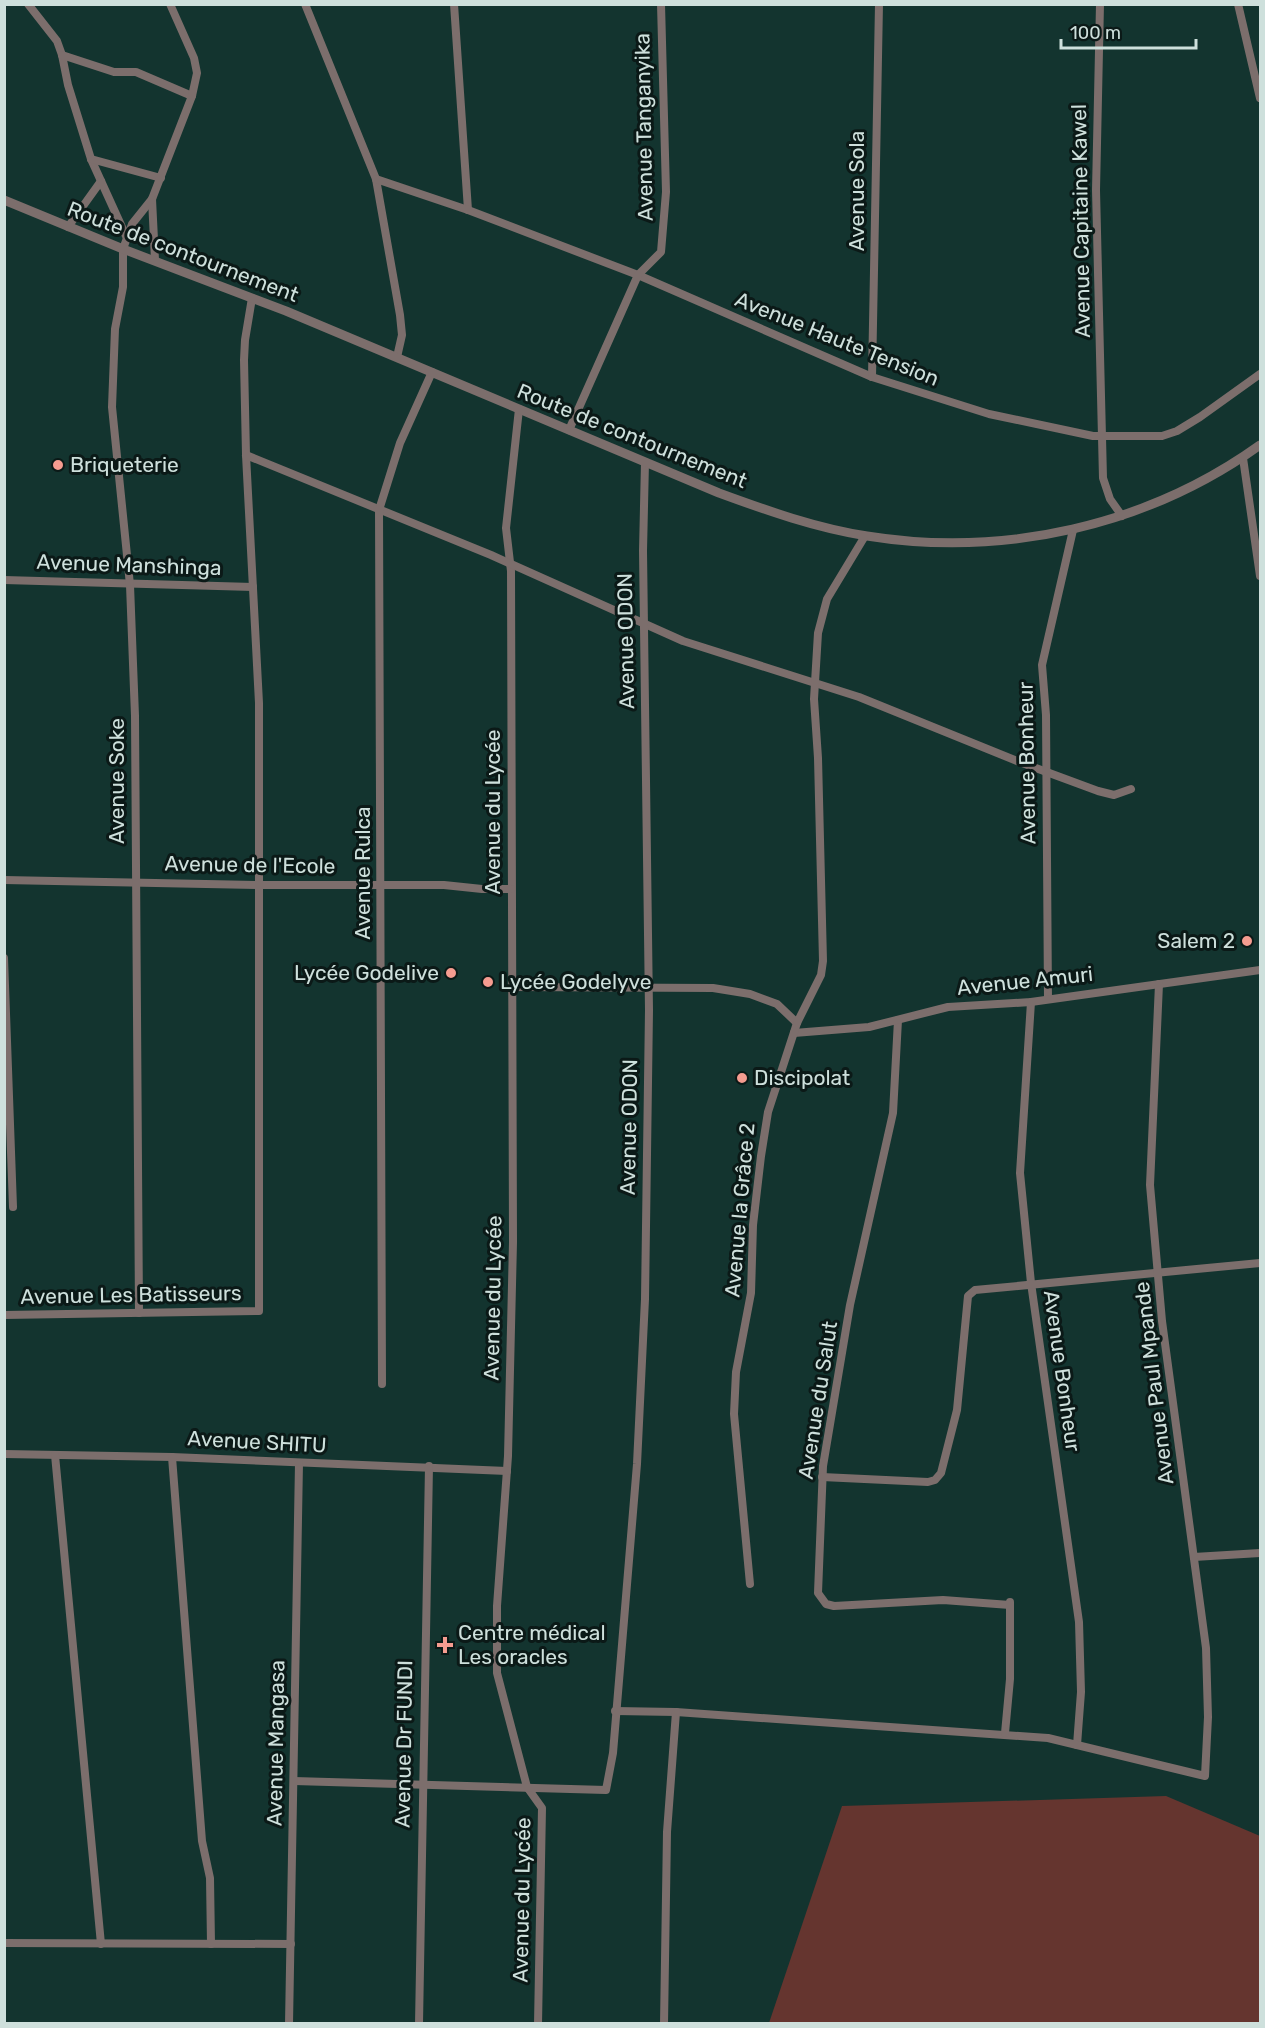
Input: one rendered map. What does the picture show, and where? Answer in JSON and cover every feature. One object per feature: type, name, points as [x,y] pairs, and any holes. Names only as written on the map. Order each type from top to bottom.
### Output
[{"type":"street","points":[[28,4],[57,41],[68,86],[91,159],[126,236]]},
{"type":"street","points":[[126,236],[132,224],[152,199],[192,96],[197,73],[194,58],[170,4]]},
{"type":"street","points":[[304,4],[376,179],[400,315],[402,335],[397,357]]},
{"type":"street","points":[[454,4],[468,210]]},
{"type":"street","name":"Avenue Tanganyika","points":[[638,275],[661,252],[664,225],[666,192],[661,4]]},
{"type":"street","name":"Avenue Sola","points":[[872,377],[879,4]]},
{"type":"street","name":"Avenue Capitaine Kawel","points":[[1100,4],[1096,200],[1103,437]]},
{"type":"street","points":[[1238,4],[1260,98]]},
{"type":"street","points":[[62,55],[114,72],[136,72],[192,96]]},
{"type":"street","points":[[91,159],[160,178]]},
{"type":"street","name":"Avenue Haute Tension","points":[[376,179],[468,210],[638,275],[872,377],[966,409],[1103,437],[1162,436],[1177,431],[1260,374]]},
{"type":"street","points":[[68,227],[101,182]]},
{"type":"street","points":[[152,199],[155,260]]},
{"type":"street","name":"Route de contournement","points":[[4,200],[397,357],[719,493],[793,520],[865,536],[944,544],[995,542],[1072,530],[1122,516],[1184,490],[1243,458],[1260,446]]},
{"type":"street","name":"Avenue Soke","points":[[126,236],[123,249],[123,287],[115,329],[112,407],[130,585],[135,716],[139,1313]]},
{"type":"street","points":[[569,430],[638,275]]},
{"type":"street","points":[[252,298],[245,340],[246,455],[259,703],[259,885]]},
{"type":"street","name":"Avenue Rulca","points":[[382,1384],[379,510],[400,443],[432,372]]},
{"type":"street","name":"Avenue du Lycée","points":[[519,409],[507,528],[510,564],[513,1242],[507,1471],[497,1606],[497,1673],[527,1787],[542,1808],[538,2024]]},
{"type":"street","points":[[1103,437],[1105,487],[1122,516]]},
{"type":"street","points":[[246,455],[510,564],[683,641],[859,697],[1046,772],[1114,795],[1131,789]]},
{"type":"street","points":[[1243,458],[1260,576]]},
{"type":"street","name":"Avenue ODON","points":[[527,1787],[606,1790],[613,1753],[638,1464],[645,1299],[648,987],[644,623],[645,462]]},
{"type":"street","name":"Avenue Bonheur","points":[[1048,999],[1046,772],[1042,665],[1045,642],[1072,530]]},
{"type":"street","name":"Avenue la Grâce 2","points":[[750,1584],[734,1414],[736,1372],[751,1293],[753,1225],[768,1112],[797,1023],[822,975],[815,682],[818,633],[827,599],[865,536]]},
{"type":"street","name":"Avenue Manshinga","points":[[4,580],[253,587]]},
{"type":"street","name":"Avenue de l'Ecole","points":[[4,880],[259,885],[444,885],[512,889]]},
{"type":"street","name":"Avenue Les Batisseurs","points":[[4,1315],[259,1311],[259,885]]},
{"type":"street","points":[[4,957],[13,1207]]},
{"type":"street","name":"Avenue Amuri","points":[[794,1033],[838,1031],[898,1020],[948,1007],[1031,1002],[1260,970]]},
{"type":"street","name":"Avenue Paul Mpande","points":[[1077,1745],[1205,1776],[1208,1681],[1194,1557],[1162,1321],[1150,1185],[1159,984]]},
{"type":"street","points":[[513,987],[713,988],[750,994],[777,1004],[797,1023]]},
{"type":"street","name":"Avenue Bonheur","points":[[1031,1002],[1020,1173],[1031,1283],[1079,1622],[1081,1692],[1077,1745]]},
{"type":"street","name":"Avenue du Salut","points":[[898,1020],[893,1113],[850,1305],[822,1477],[818,1593],[826,1604],[943,1600],[1010,1604],[1010,1679],[1005,1733]]},
{"type":"street","points":[[822,1477],[928,1482],[935,1480],[945,1464],[957,1410],[968,1296],[975,1290],[1260,1263]]},
{"type":"street","name":"Avenue SHITU","points":[[4,1454],[172,1457],[507,1471]]},
{"type":"street","points":[[55,1455],[101,1944]]},
{"type":"street","points":[[172,1457],[202,1840],[210,1878],[211,1944]]},
{"type":"street","name":"Avenue Mangasa","points":[[289,2024],[299,1463]]},
{"type":"street","name":"Avenue Dr FUNDI","points":[[419,2024],[421,1785],[429,1466]]},
{"type":"street","points":[[1194,1557],[1260,1553]]},
{"type":"street","points":[[615,1711],[676,1712],[1005,1733],[1048,1737],[1077,1745]]},
{"type":"street","points":[[664,2024],[667,1832],[676,1712]]},
{"type":"street","points":[[294,1781],[527,1787]]},
{"type":"street","points":[[4,1943],[291,1944]]},
{"type":"shaded area","points":[[1166,1796],[1260,1836],[1260,2023],[769,2023],[842,1806]]},
{"type":"place","name":"Briqueterie","points":[[58,465]]},
{"type":"place","name":"Salem 2","points":[[1247,941]]},
{"type":"place","name":"Lycée Godelive","points":[[451,973]]},
{"type":"place","name":"Lycée Godelyve","points":[[488,982]]},
{"type":"place","name":"Discipolat","points":[[742,1078]]},
{"type":"place","name":"Centre médical Les oracles","points":[[445,1645]]}]
